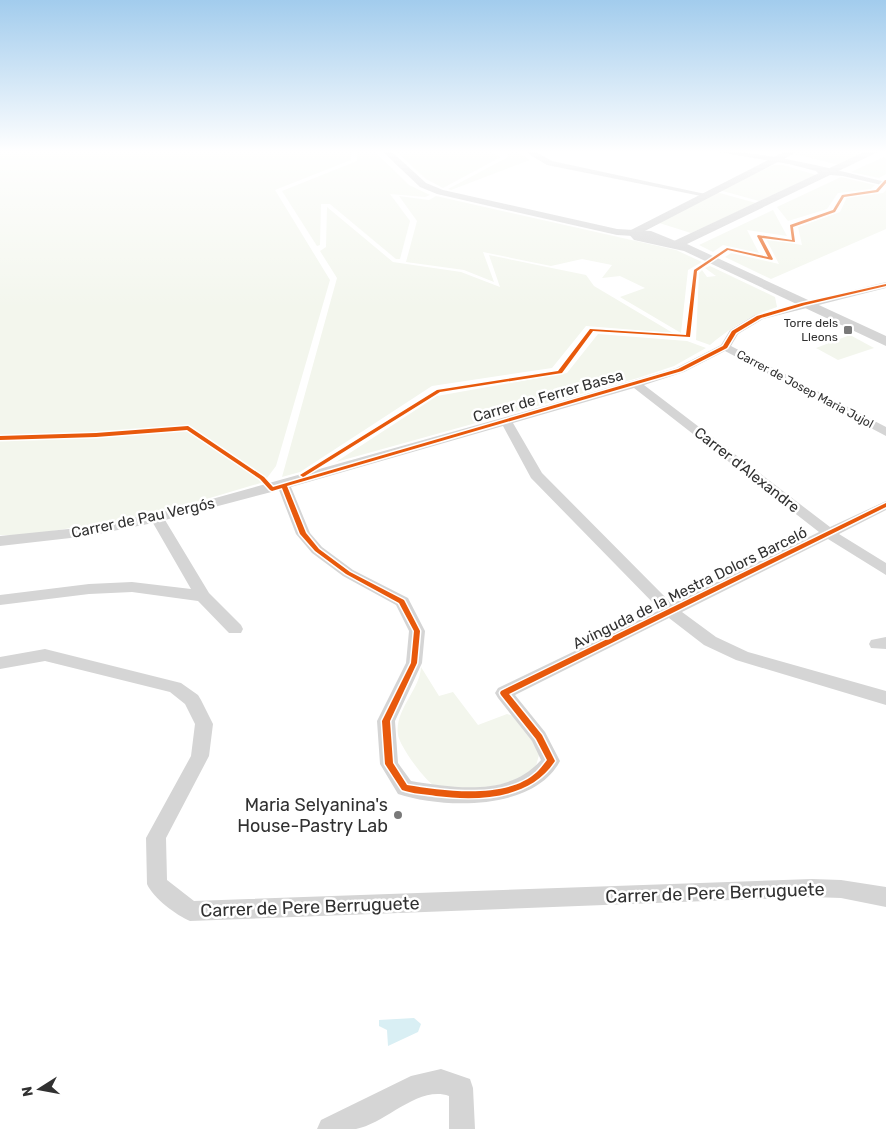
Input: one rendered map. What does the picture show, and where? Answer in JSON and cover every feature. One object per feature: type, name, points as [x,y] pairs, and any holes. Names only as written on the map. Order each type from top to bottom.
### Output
[{"type":"street","points":[[494,204],[617,232],[635,234],[666,244],[678,244],[886,342]]},
{"type":"street","points":[[635,234],[690,204]]},
{"type":"street","points":[[678,244],[763,204]]},
{"type":"street","name":"Carrer de Ferrer Bassa","points":[[284,486],[680,370],[725,346],[734,332],[759,317],[804,304],[886,285]]},
{"type":"street","name":"Carrer de Josep Maria Jujol","points":[[725,346],[886,432]]},
{"type":"street","name":"Carrer d'Alexandre","points":[[636,384],[830,534],[886,570]]},
{"type":"street","points":[[506,421],[536,475],[669,610],[710,640],[742,656],[886,698]]},
{"type":"street","name":"Avinguda de la Mestra Dolors Barceló","points":[[284,486],[303,534],[317,550],[348,573],[402,602],[417,631],[414,663],[386,721],[389,764],[405,788],[449,795],[492,794],[531,781],[544,772],[551,761],[540,737],[504,693],[669,610],[830,534],[886,505]]},
{"type":"street","name":"Carrer de Pau Vergós","points":[[0,541],[37,539],[98,530],[284,486]]},
{"type":"street","points":[[156,516],[203,596],[235,629]]},
{"type":"street","points":[[0,600],[88,589],[132,586],[203,596]]},
{"type":"street","name":"Carrer de Pere Berruguete","points":[[0,663],[45,655],[175,687],[192,700],[204,724],[200,756],[156,838],[157,884],[190,911],[841,889],[886,897]]},
{"type":"street","points":[[330,1129],[420,1085],[441,1081],[461,1088],[462,1129]]},
{"type":"shaded area","points":[[0,204],[283,204],[330,280],[276,466],[264,482],[156,514],[28,535],[0,535]]},
{"type":"shaded area","points":[[290,204],[397,204],[410,221],[400,259],[396,259],[330,204],[321,204],[320,245],[317,246]]},
{"type":"shaded area","points":[[405,204],[470,204],[676,250],[702,262],[688,270],[681,333],[620,297],[645,288],[620,276],[602,278],[612,265],[582,259],[551,266],[483,252],[494,282],[464,270],[406,262],[417,221]]},
{"type":"shaded area","points":[[693,204],[755,204],[691,233],[656,222]]},
{"type":"shaded area","points":[[784,204],[831,204],[827,209],[788,221],[777,207]]},
{"type":"shaded area","points":[[844,204],[886,204],[886,229],[771,279],[725,257],[731,253],[779,264],[766,239],[802,245],[798,227],[840,212]]},
{"type":"shaded area","points":[[327,207],[393,262],[461,272],[500,287],[489,255],[586,275],[594,286],[673,333],[586,326],[552,368],[432,386],[300,472],[282,477],[337,278],[320,251],[326,247]]},
{"type":"shaded area","points":[[773,210],[787,236],[747,230],[759,253],[723,245],[713,252],[699,245]]},
{"type":"shaded area","points":[[710,266],[775,297],[777,307],[741,323],[710,345],[696,340],[699,273],[702,270],[707,277],[716,276],[705,268]]},
{"type":"shaded area","points":[[598,334],[687,341],[706,348],[674,366],[638,378],[336,462],[437,396],[567,373]]},
{"type":"shaded area","points":[[850,335],[874,348],[838,360],[816,348]]},
{"type":"shaded area","points":[[421,667],[439,696],[453,692],[478,725],[507,714],[516,717],[540,752],[534,770],[518,779],[476,789],[451,791],[436,788],[409,757],[398,735],[400,717],[420,676]]},
{"type":"shaded area","points":[[414,1018],[421,1024],[418,1032],[388,1046],[387,1030],[379,1026],[379,1020]]},
{"type":"cycle path","points":[[303,475],[439,391],[560,372],[592,330],[688,336],[695,271],[727,249],[771,259],[759,236],[794,241],[791,226],[834,211],[838,204]]},
{"type":"cycle path","points":[[0,438],[96,435],[188,428],[262,478],[272,489],[680,370],[725,347],[734,332],[759,317],[804,304],[886,285]]},
{"type":"cycle path","points":[[284,486],[303,534],[317,550],[348,573],[402,602],[417,631],[414,663],[386,721],[389,764],[405,788],[463,794],[505,791],[523,785],[539,775],[551,761],[539,737],[504,693],[886,505]]},
{"type":"place","name":"Torre dels Lleons","points":[[848,330]]},
{"type":"place","name":"Maria Selyanina's House-Pastry Lab","points":[[398,815]]}]
